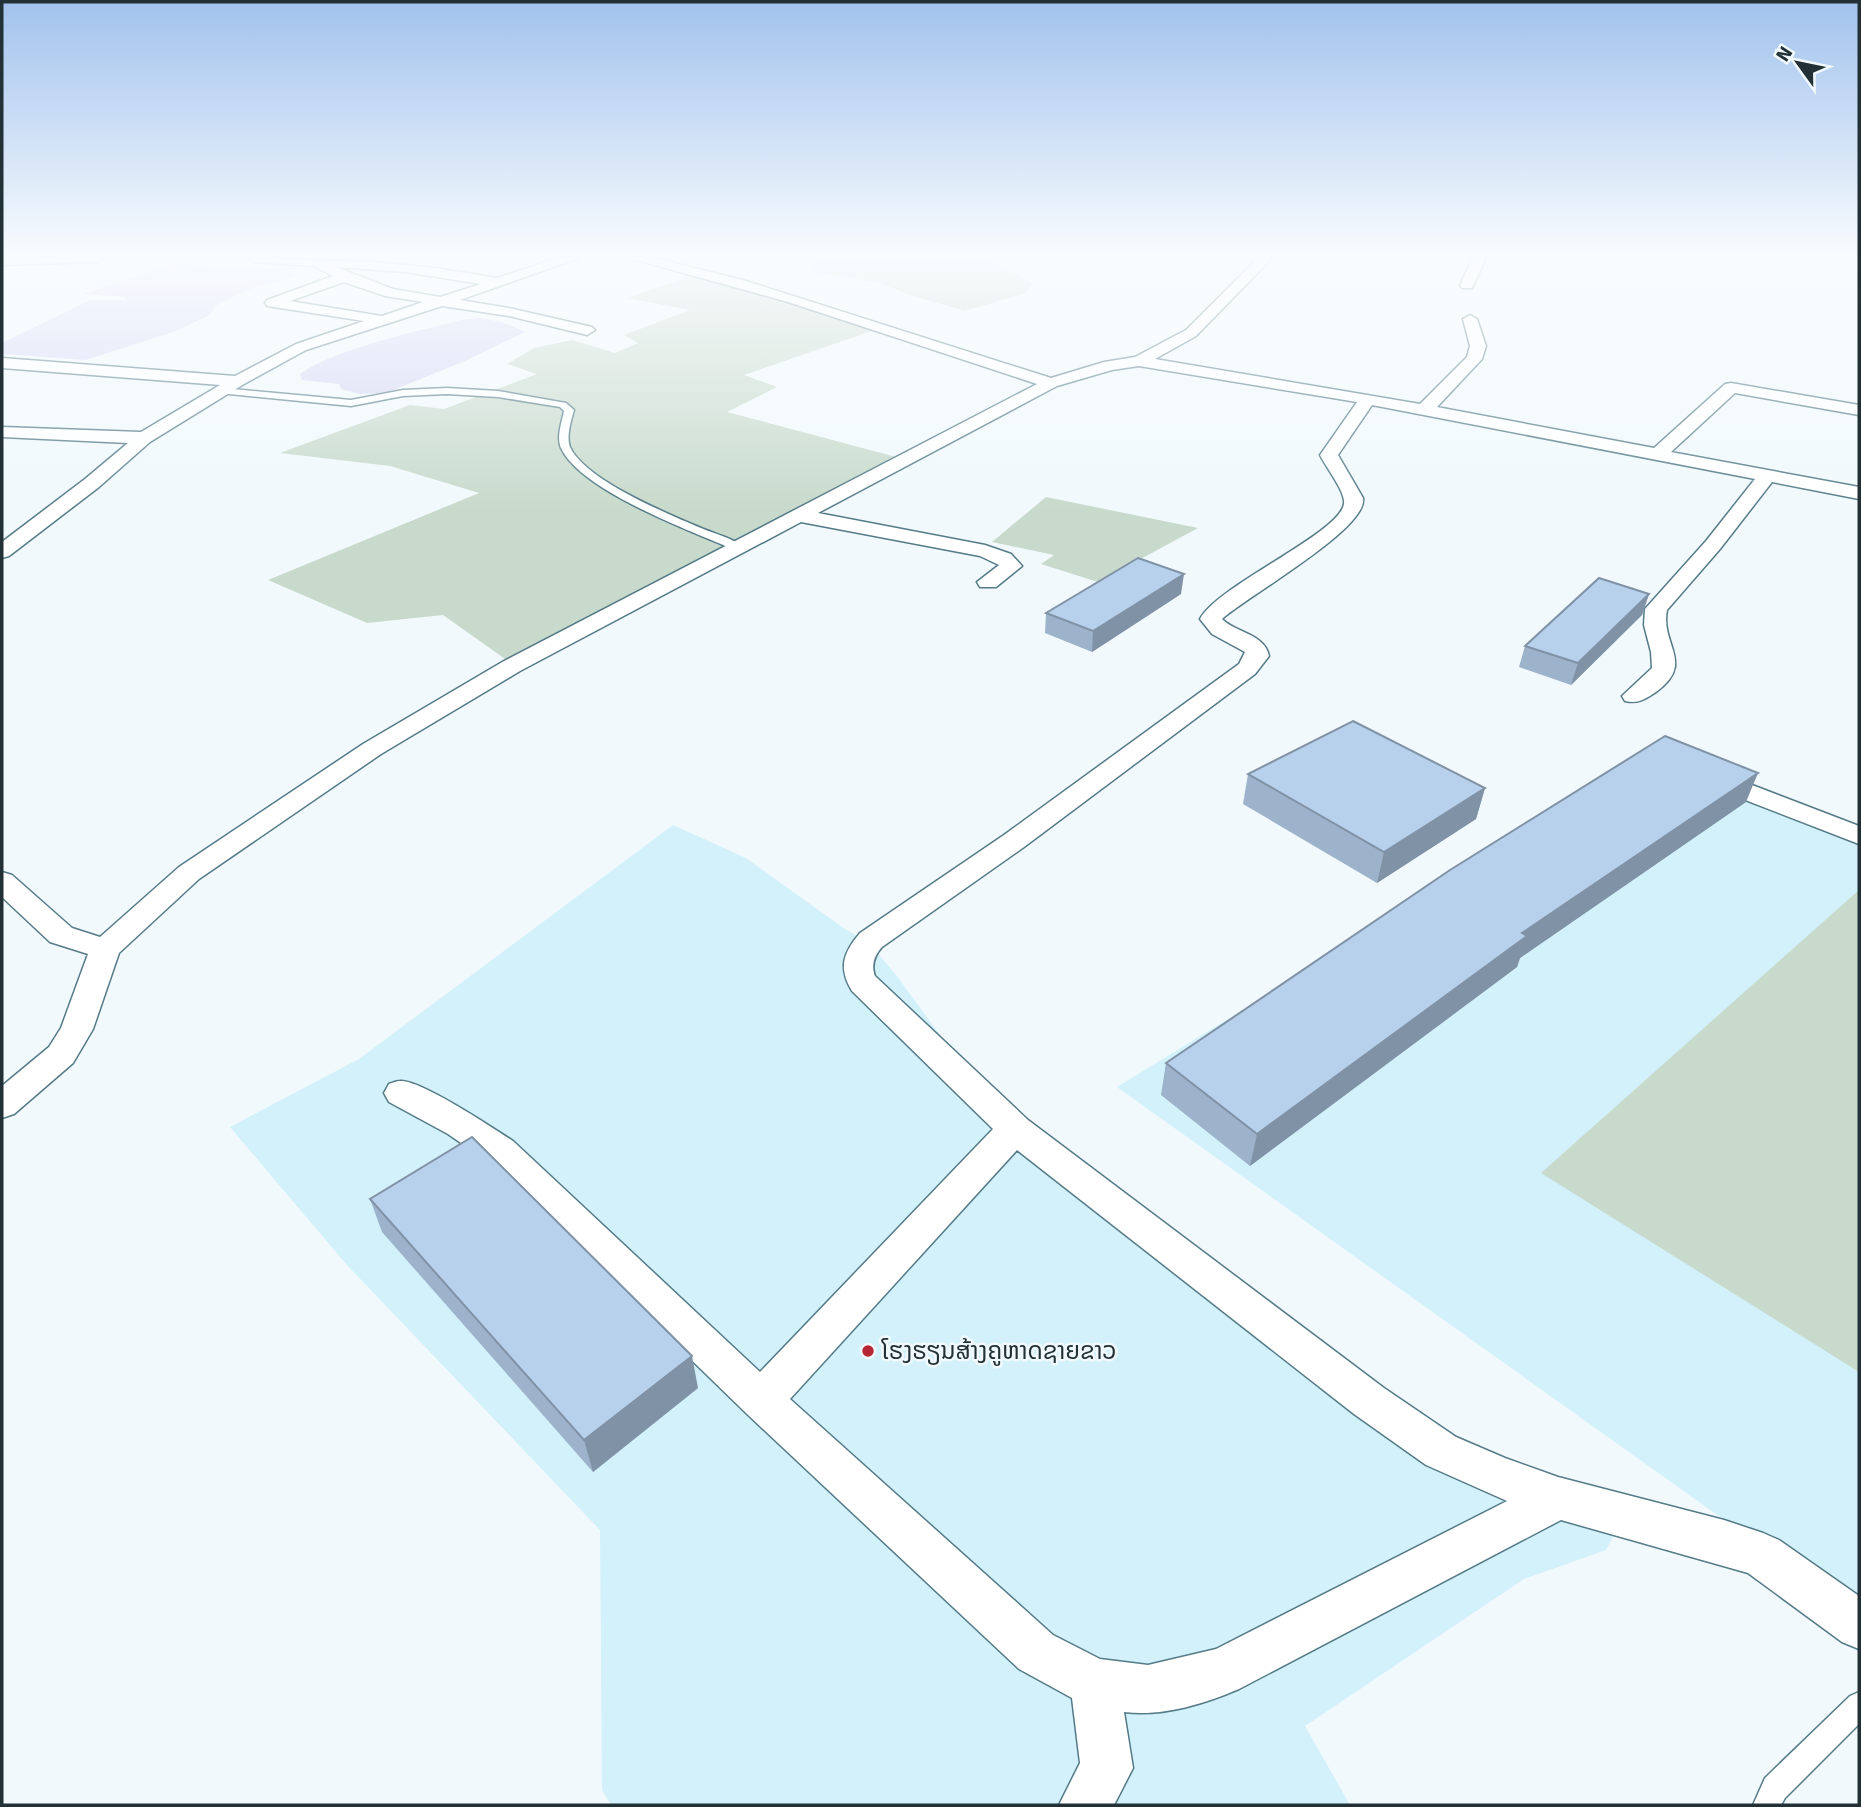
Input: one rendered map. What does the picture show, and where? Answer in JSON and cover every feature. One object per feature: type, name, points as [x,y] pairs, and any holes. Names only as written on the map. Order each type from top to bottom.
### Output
[{"type":"street","points":[[2,552],[92,483],[144,438],[238,381],[300,347],[314,342]]},
{"type":"street","points":[[924,342],[1051,383]]},
{"type":"street","points":[[1139,361],[1174,342]]},
{"type":"street","points":[[1424,410],[1474,359],[1477,342]]},
{"type":"street","points":[[2,1105],[61,1055],[77,1029],[105,949],[188,873],[372,749],[512,666],[1051,383],[1110,365],[1139,361],[1368,399],[1859,493]]},
{"type":"street","points":[[2,363],[238,381]]},
{"type":"street","points":[[1658,454],[1731,388],[1859,410]]},
{"type":"street","points":[[1368,399],[1329,455],[1352,496],[1355,503],[1353,511],[1297,556],[1213,615],[1211,620],[1214,626],[1245,641],[1256,650],[1257,656],[1247,669],[1014,841],[871,940],[859,956],[857,974],[863,983],[1015,1129],[1358,1392],[1441,1451],[1496,1476],[1558,1497],[1724,1542],[1763,1556],[1859,1625]]},
{"type":"street","points":[[2,432],[144,438]]},
{"type":"street","points":[[1634,696],[1661,675],[1665,667],[1654,621],[1656,609],[1705,554],[1768,475]]},
{"type":"street","points":[[801,516],[985,551],[1004,558],[1011,566],[988,582]]},
{"type":"street","points":[[1693,770],[1859,836]]},
{"type":"street","points":[[2,881],[61,935],[105,949]]},
{"type":"street","points":[[401,1093],[461,1125],[500,1151],[761,1400],[1036,1652],[1096,1683],[1148,1690],[1222,1672],[1558,1497]]},
{"type":"street","points":[[761,1400],[1015,1129]]},
{"type":"street","points":[[1085,1805],[1107,1768],[1096,1683]]},
{"type":"lane","points":[[222,391],[351,403],[403,393],[447,391],[498,394],[563,405],[569,410],[564,445],[573,461],[642,504],[739,548]]},
{"type":"lane","points":[[1767,1805],[1775,1788],[1859,1705]]},
{"type":"shaded area","points":[[141,342],[86,360],[2,354],[2,343]]},
{"type":"shaded area","points":[[377,342],[504,342],[386,393],[360,394],[341,389],[339,384],[302,380],[300,374],[315,365]]},
{"type":"shaded area","points":[[1651,760],[1859,845],[1859,1616],[1117,1087]]},
{"type":"shaded area","name":"ໂຮງຮຽນສ້າງຄູຫາດຊາຍຂາວ","points":[[673,825],[746,858],[870,944],[987,1099],[1429,1437],[1626,1512],[1606,1550],[1524,1579],[1305,1726],[1350,1805],[611,1805],[602,1790],[600,1530],[346,1264],[230,1127],[359,1059]]},
{"type":"green space","points":[[561,342],[580,342],[615,353],[638,343],[839,342],[744,375],[777,387],[727,412],[900,458],[508,661],[443,615],[367,623],[268,580],[479,493],[390,466],[280,453],[410,405],[444,409],[537,374],[507,364],[534,348]]},
{"type":"green space","points":[[1046,497],[1198,528],[1098,582],[1041,564],[1054,555],[992,542]]},
{"type":"green space","points":[[1859,890],[1859,1372],[1541,1173]]},
{"type":"building","points":[[1138,558],[1184,574],[1093,631],[1046,613]]},
{"type":"building","points":[[1599,578],[1649,594],[1578,663],[1525,646]]},
{"type":"building","points":[[1353,721],[1485,788],[1384,852],[1248,774]]},
{"type":"building","points":[[1665,736],[1758,773],[1522,933],[1527,936],[1257,1134],[1166,1063],[1450,870]]},
{"type":"building","points":[[472,1137],[692,1356],[584,1440],[370,1199]]},
{"type":"place","name":"ໂຮງຮຽນສ້າງຄູຫາດຊາຍຂາວ","points":[[868,1351]]}]
